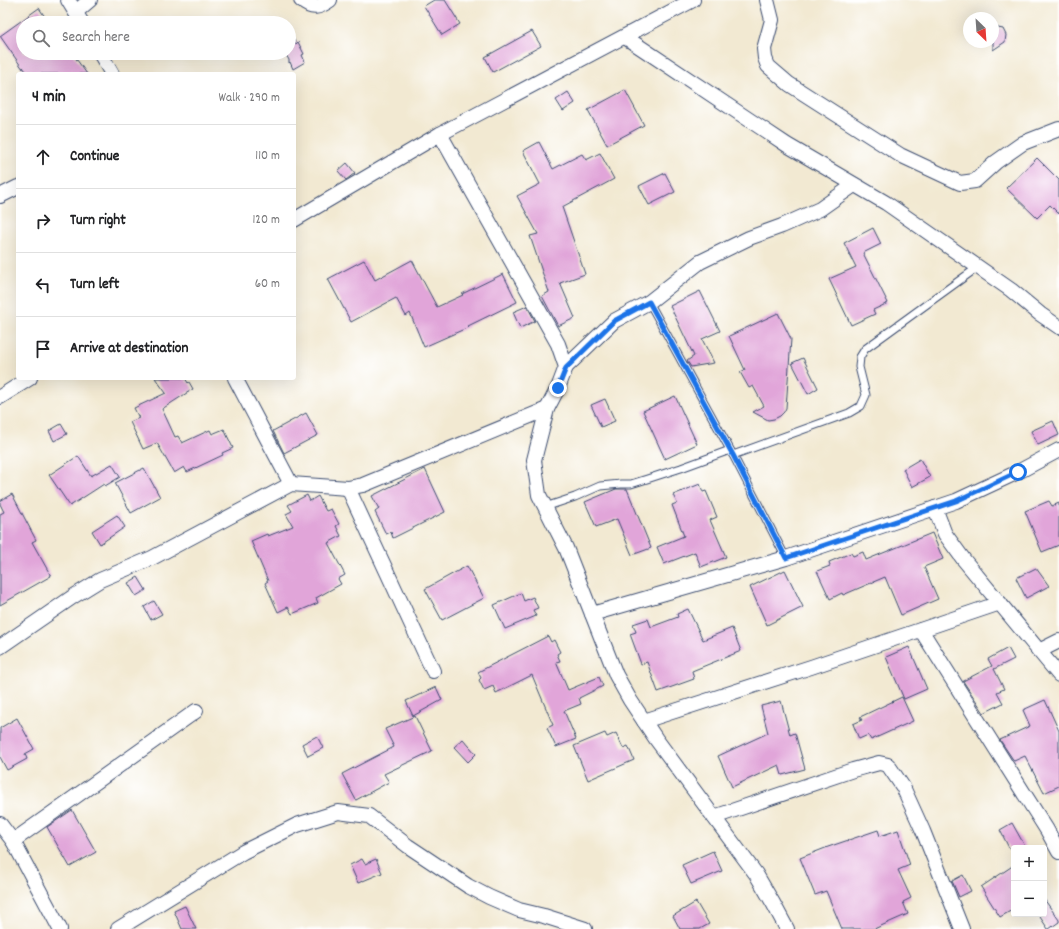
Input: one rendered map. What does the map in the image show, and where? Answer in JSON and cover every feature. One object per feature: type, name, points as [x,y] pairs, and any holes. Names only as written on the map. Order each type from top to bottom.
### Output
[{"type":"street","points":[[75,12],[90,0]]},
{"type":"street","points":[[301,0],[307,6],[314,7],[324,5],[330,0]]},
{"type":"street","points":[[296,219],[440,134],[693,0]]},
{"type":"street","points":[[767,0],[772,20],[764,49],[768,66],[789,84],[900,155],[960,183],[975,181],[996,162],[1023,143],[1059,129]]},
{"type":"street","points":[[625,37],[787,145],[886,203],[1011,290],[1040,314],[1059,327]]},
{"type":"street","points":[[104,60],[111,72]]},
{"type":"street","points":[[440,134],[558,344],[566,368]]},
{"type":"street","points":[[787,929],[756,874],[656,739],[630,700],[616,675],[566,548],[539,495],[534,460],[547,409],[566,368],[614,321],[649,302],[700,262],[749,238],[782,226],[820,209],[854,185]]},
{"type":"street","points":[[0,196],[16,188]]},
{"type":"street","points":[[0,397],[27,380]]},
{"type":"street","points":[[236,380],[291,484]]},
{"type":"street","points":[[0,647],[100,580],[152,558],[291,484],[348,488],[363,485],[547,409]]},
{"type":"street","points":[[592,614],[786,558],[956,501],[1018,472],[1059,450]]},
{"type":"street","points":[[348,488],[433,671]]},
{"type":"street","points":[[935,508],[945,534],[964,560],[1059,675]]},
{"type":"street","points":[[644,721],[811,667],[1000,603]]},
{"type":"street","points":[[921,630],[1047,830],[1059,852]]},
{"type":"street","points":[[1039,651],[1059,641]]},
{"type":"street","points":[[13,841],[196,711]]},
{"type":"street","points":[[714,817],[853,770],[879,763],[888,765],[903,787],[923,831],[962,929]]},
{"type":"street","points":[[118,929],[243,852],[297,825],[338,812],[369,816],[408,846],[468,886],[489,897],[520,910],[585,929]]},
{"type":"street","points":[[0,824],[13,841],[60,929]]},
{"type":"lane","points":[[545,506],[575,497],[600,486],[631,484],[731,453],[849,413],[861,406],[866,395],[858,367],[860,357],[865,349],[978,268]]},
{"type":"lane","points":[[649,302],[786,558]]},
{"type":"building","points":[[434,0],[445,0],[460,24],[442,35],[424,6]]},
{"type":"building","points":[[39,8],[44,16],[28,16]]},
{"type":"building","points":[[16,25],[16,59],[0,36]]},
{"type":"building","points":[[999,28],[1003,29],[1006,35],[1005,42],[999,46]]},
{"type":"building","points":[[532,31],[541,46],[493,72],[485,57]]},
{"type":"building","points":[[298,42],[304,54],[302,55],[305,62],[293,69],[290,62],[289,63],[289,60],[296,60],[296,44]]},
{"type":"building","points":[[17,60],[77,60],[86,72],[27,72],[23,67],[23,69]]},
{"type":"building","points":[[625,90],[644,125],[607,145],[588,110]]},
{"type":"building","points":[[568,92],[575,103],[563,111],[556,100]]},
{"type":"building","points":[[539,142],[553,169],[582,154],[586,160],[600,153],[614,179],[562,207],[585,274],[560,283],[575,318],[558,326],[542,296],[549,292],[530,236],[538,234],[517,196],[540,184],[523,151]]},
{"type":"building","points":[[1037,158],[1059,180],[1059,214],[1050,205],[1037,218],[1006,188]]},
{"type":"building","points":[[347,163],[355,173],[346,180],[338,171]]},
{"type":"building","points":[[665,173],[675,192],[649,205],[639,186]]},
{"type":"building","points":[[873,228],[881,244],[863,253],[888,303],[873,310],[875,314],[851,325],[829,279],[856,267],[844,243]]},
{"type":"building","points":[[364,260],[375,280],[412,260],[437,307],[503,274],[517,302],[468,326],[469,327],[424,347],[410,313],[406,316],[396,298],[351,322],[328,279]]},
{"type":"building","points":[[700,291],[720,331],[702,339],[714,363],[691,367],[687,361],[694,356],[670,306]]},
{"type":"building","points":[[527,306],[535,321],[520,328],[513,312]]},
{"type":"building","points":[[778,313],[791,339],[786,408],[780,416],[768,420],[753,412],[764,406],[753,386],[749,388],[740,372],[745,370],[729,336]]},
{"type":"building","points":[[803,358],[818,388],[808,394],[792,363]]},
{"type":"building","points":[[156,380],[186,380],[193,389],[162,409],[175,437],[178,436],[182,443],[210,430],[212,434],[224,429],[233,448],[222,453],[223,455],[187,472],[184,467],[174,473],[157,443],[143,449],[130,422],[139,418],[134,408],[166,393]]},
{"type":"building","points":[[675,396],[697,444],[665,459],[643,411]]},
{"type":"building","points":[[605,399],[615,421],[601,427],[591,405]]},
{"type":"building","points":[[306,413],[318,435],[284,453],[273,431]]},
{"type":"building","points":[[1053,421],[1059,435],[1038,445],[1031,431]]},
{"type":"building","points":[[61,424],[67,434],[54,441],[49,431]]},
{"type":"building","points":[[78,456],[91,476],[112,464],[120,477],[105,486],[104,484],[70,506],[49,475]]},
{"type":"building","points":[[920,459],[930,477],[912,487],[903,469]]},
{"type":"building","points":[[144,468],[160,497],[131,513],[115,483]]},
{"type":"building","points":[[425,469],[445,512],[393,538],[391,532],[386,534],[375,512],[379,509],[372,496]]},
{"type":"building","points":[[700,484],[703,492],[706,491],[717,517],[710,520],[726,557],[701,567],[695,552],[664,564],[657,547],[684,536],[672,505],[677,503],[673,495]]},
{"type":"building","points":[[616,489],[627,489],[651,548],[632,555],[617,519],[596,527],[585,502]]},
{"type":"building","points":[[12,494],[36,540],[32,542],[51,576],[0,605],[0,514],[4,512],[0,501]]},
{"type":"building","points":[[307,495],[310,501],[318,496],[326,511],[331,509],[339,524],[336,526],[341,536],[328,543],[345,575],[338,579],[341,584],[316,598],[318,603],[292,614],[288,607],[278,612],[265,583],[268,581],[251,541],[267,534],[268,536],[293,526],[286,514],[292,511],[288,505]]},
{"type":"building","points":[[1049,501],[1052,506],[1059,503],[1059,545],[1042,552],[1025,511]]},
{"type":"building","points":[[117,515],[125,527],[100,544],[92,531]]},
{"type":"building","points":[[932,533],[943,559],[924,567],[938,599],[901,615],[885,577],[830,599],[817,571],[830,566],[829,562],[851,553],[853,556],[863,552],[866,560]]},
{"type":"building","points":[[467,566],[484,598],[442,620],[425,589]]},
{"type":"building","points":[[1036,568],[1049,586],[1026,598],[1016,578]]},
{"type":"building","points":[[785,570],[803,607],[767,625],[750,587]]},
{"type":"building","points":[[138,577],[146,590],[136,596],[128,583]]},
{"type":"building","points":[[521,593],[524,601],[533,597],[538,608],[533,610],[536,616],[505,629],[494,605]]},
{"type":"building","points":[[154,601],[162,614],[151,620],[144,607]]},
{"type":"building","points":[[688,609],[703,640],[732,628],[741,651],[692,671],[694,679],[658,692],[647,662],[641,664],[630,634],[636,632],[633,624],[648,619],[651,627],[678,617],[677,614]]},
{"type":"building","points":[[548,636],[551,642],[554,640],[560,652],[557,654],[560,661],[556,662],[568,690],[599,677],[603,686],[579,698],[581,704],[564,711],[576,739],[556,747],[547,728],[553,725],[532,675],[496,693],[493,686],[484,690],[479,680],[481,678],[478,672]]},
{"type":"building","points":[[909,647],[927,689],[904,699],[886,657]]},
{"type":"building","points":[[1008,648],[1014,659],[994,669],[1004,689],[997,692],[1003,703],[984,713],[963,681],[992,666],[988,659]]},
{"type":"building","points":[[436,687],[442,700],[413,716],[406,701]]},
{"type":"building","points":[[902,697],[913,721],[871,740],[868,735],[859,739],[853,724],[862,720],[860,717]]},
{"type":"building","points":[[1045,700],[1059,731],[1059,786],[1044,793],[1025,756],[1014,761],[1000,740],[1030,726],[1023,710]]},
{"type":"building","points":[[781,701],[790,735],[795,733],[805,769],[782,775],[779,765],[732,787],[718,756],[768,733],[761,706]]},
{"type":"building","points":[[415,716],[432,751],[384,774],[389,782],[356,800],[342,774],[394,747],[385,729]]},
{"type":"building","points":[[17,718],[34,749],[25,754],[27,759],[7,770],[0,757],[0,728]]},
{"type":"building","points":[[605,733],[607,737],[616,733],[623,748],[628,746],[634,760],[588,780],[574,746]]},
{"type":"building","points":[[317,736],[323,748],[308,756],[302,744]]},
{"type":"building","points":[[463,739],[476,754],[468,762],[454,747]]},
{"type":"building","points":[[72,810],[96,852],[70,867],[47,827]]},
{"type":"building","points":[[1012,823],[1024,845],[1011,845],[1011,848],[1009,848],[1000,830]]},
{"type":"building","points":[[878,830],[880,836],[898,830],[910,865],[898,870],[911,898],[903,902],[908,914],[874,929],[842,929],[826,891],[815,895],[800,858]]},
{"type":"building","points":[[713,851],[722,871],[691,884],[682,865]]},
{"type":"building","points":[[362,859],[365,864],[376,859],[382,873],[358,883],[350,865]]},
{"type":"building","points":[[1011,867],[1011,911],[1000,917],[981,887]]},
{"type":"building","points":[[963,875],[971,891],[959,897],[952,881]]},
{"type":"building","points":[[696,902],[709,924],[700,929],[680,929],[673,916]]},
{"type":"building","points":[[1047,903],[1059,920],[1059,922],[1048,929],[1040,917],[1047,917]]},
{"type":"building","points":[[185,906],[196,929],[182,929],[174,911]]},
{"type":"route","points":[[558,388],[566,368],[614,321],[649,302],[733,455],[786,558],[956,501],[1018,472]]}]
